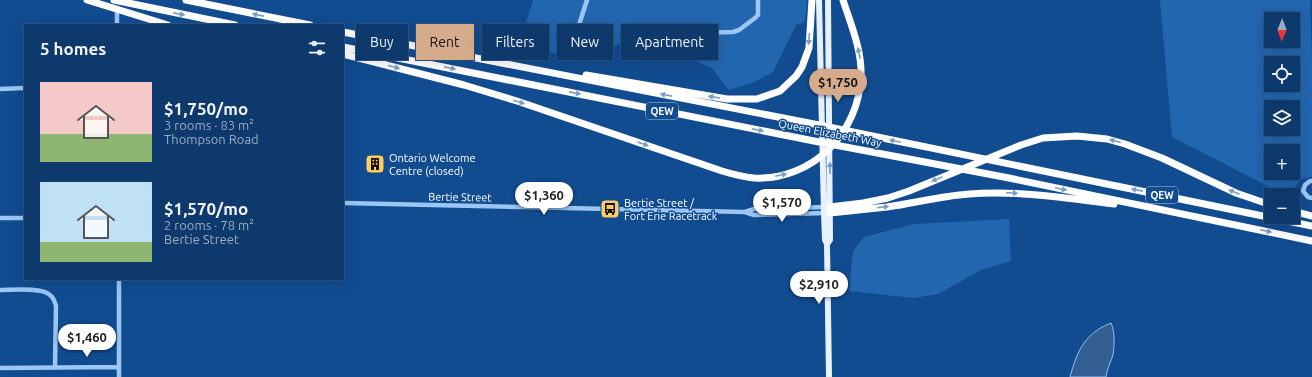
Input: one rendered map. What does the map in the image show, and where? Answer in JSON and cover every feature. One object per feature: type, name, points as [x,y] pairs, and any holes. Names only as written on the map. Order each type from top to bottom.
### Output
[{"type":"highway","points":[[87,0],[165,24]]},
{"type":"highway","points":[[114,0],[230,24]]},
{"type":"highway","points":[[186,0],[305,24]]},
{"type":"highway","points":[[542,72],[588,76],[727,99],[757,99],[780,91],[796,76],[802,67],[809,48],[812,0]]},
{"type":"highway","points":[[344,54],[472,87],[738,176],[754,178],[768,177],[783,175],[797,170],[821,156],[834,146],[846,130],[852,118],[858,101],[861,68],[857,44],[843,0]]},
{"type":"highway","name":"Queen Elizabeth Way","points":[[344,32],[814,124],[1312,226]]},
{"type":"highway","name":"Queen Elizabeth Way","points":[[344,46],[814,141],[1010,178],[1312,241]]},
{"type":"highway","points":[[827,210],[888,198],[909,191],[1021,144],[1043,138],[1077,136],[1107,139],[1125,144],[1162,158],[1236,193],[1264,203]]},
{"type":"highway","points":[[827,210],[888,207],[935,198],[968,194],[1011,193],[1056,196],[1173,212]]},
{"type":"highway","points":[[1300,213],[1312,216]]},
{"type":"main road","points":[[819,0],[827,210],[830,240],[827,244],[829,377]]},
{"type":"main road","points":[[827,210],[828,0]]},
{"type":"street","points":[[117,0],[117,24]]},
{"type":"street","points":[[579,24],[587,0]]},
{"type":"street","points":[[718,32],[733,32],[739,30],[756,18],[758,15],[758,0]]},
{"type":"street","points":[[0,89],[24,88]]},
{"type":"street","points":[[1312,181],[1305,185],[1303,191],[1308,197],[1312,198]]},
{"type":"street","name":"Bertie Street","points":[[344,203],[745,212],[754,209],[827,210]]},
{"type":"street","points":[[0,218],[24,218]]},
{"type":"street","points":[[119,280],[119,377]]},
{"type":"street","points":[[0,290],[39,290],[51,295],[56,306],[55,367]]},
{"type":"street","points":[[0,368],[119,367]]},
{"type":"shaded area","points":[[533,0],[807,0],[804,22],[796,25],[773,72],[754,82],[729,90],[712,68],[696,60],[718,60],[718,24],[621,24],[621,43],[613,47],[613,24],[557,24],[557,54],[549,52],[549,24],[526,24]]},
{"type":"shaded area","points":[[1160,0],[1310,0],[1312,57],[1312,177],[1301,179],[1294,188],[1271,188],[1172,137]]},
{"type":"shaded area","points":[[1009,219],[1011,261],[981,270],[938,294],[914,298],[849,291],[853,251],[864,237],[914,224]]},
{"type":"shaded area","points":[[1111,323],[1114,335],[1114,350],[1106,377],[1070,377],[1083,344],[1095,332]]},
{"type":"place","name":"Ontario Welcome Centre (closed)","points":[[375,164]]},
{"type":"place","name":"Bertie Street / Fort Erie Racetrack","points":[[610,209]]}]
